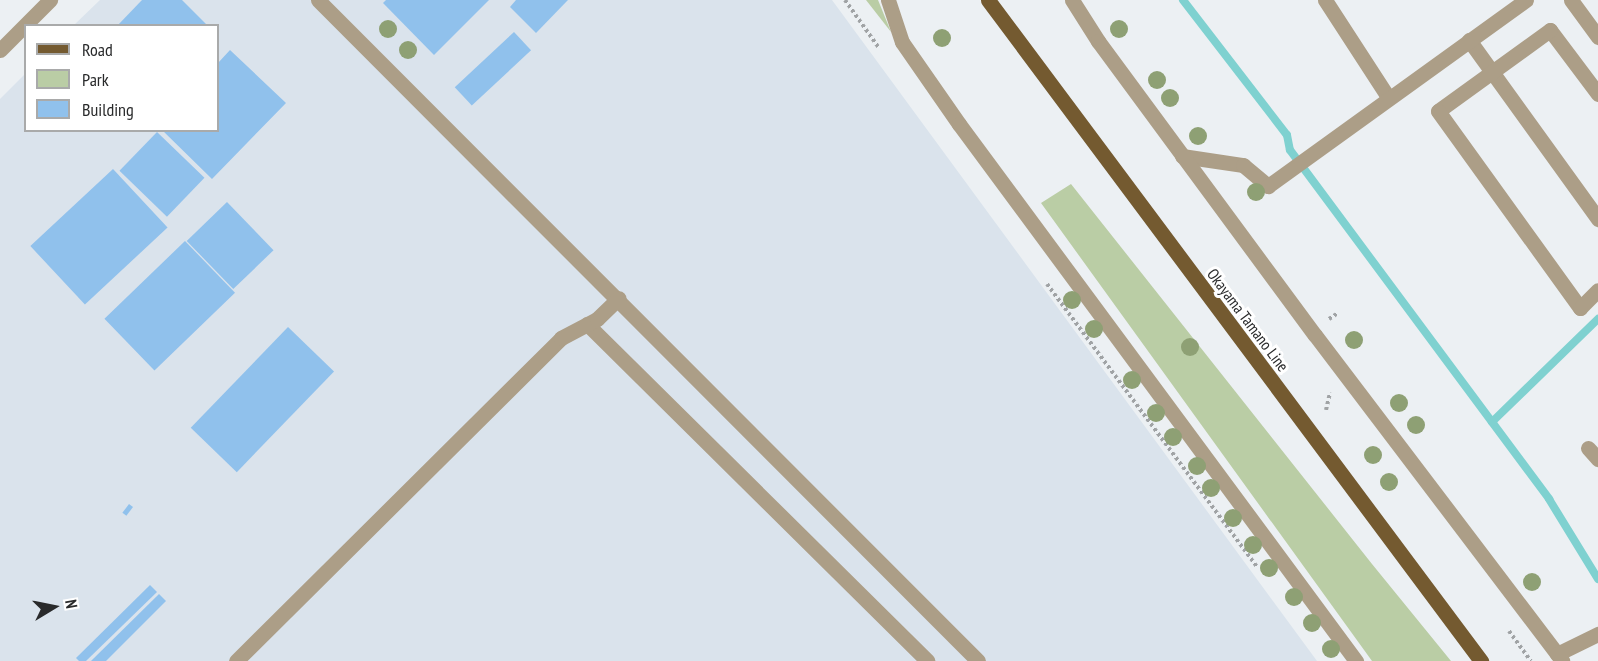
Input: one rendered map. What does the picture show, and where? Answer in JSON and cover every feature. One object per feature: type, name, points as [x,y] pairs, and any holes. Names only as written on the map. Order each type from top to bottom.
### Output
[{"type":"main road","name":"Okayama Tamano Line","points":[[988,0],[1481,661]]},
{"type":"street","points":[[26,24],[50,0]]},
{"type":"street","points":[[318,0],[619,298],[978,661]]},
{"type":"street","points":[[888,0],[902,42],[959,124],[1356,661]]},
{"type":"street","points":[[1072,0],[1098,41],[1182,156],[1560,658],[1598,634]]},
{"type":"street","points":[[1325,0],[1388,97]]},
{"type":"street","points":[[1182,156],[1243,165],[1268,186],[1388,97],[1526,0]]},
{"type":"street","points":[[1571,0],[1598,37]]},
{"type":"street","points":[[0,50],[24,26]]},
{"type":"street","points":[[1598,94],[1550,30],[1438,111],[1580,308],[1598,290]]},
{"type":"street","points":[[1469,40],[1598,219]]},
{"type":"street","points":[[236,661],[561,338],[587,324],[619,298]]},
{"type":"street","points":[[587,324],[927,661]]},
{"type":"shaded area","points":[[100,0],[832,0],[1317,661],[0,661],[0,99],[24,75],[24,132],[219,132],[219,24],[75,24]]},
{"type":"green space","points":[[866,0],[878,0],[891,32]]},
{"type":"green space","points":[[1071,184],[1451,661],[1372,661],[1041,203]]},
{"type":"building","points":[[142,0],[182,0],[206,24],[119,24]]},
{"type":"building","points":[[386,0],[489,0],[434,55],[383,3]]},
{"type":"building","points":[[516,0],[568,0],[536,33],[510,7]]},
{"type":"building","points":[[514,32],[531,50],[472,106],[455,87]]},
{"type":"building","points":[[230,50],[286,103],[212,179],[164,132],[219,132],[219,62]]},
{"type":"building","points":[[157,132],[204,178],[167,217],[119,171]]},
{"type":"building","points":[[113,169],[168,228],[85,305],[30,246]]},
{"type":"building","points":[[227,202],[274,250],[233,289],[187,241]]},
{"type":"building","points":[[185,241],[235,293],[154,371],[104,319]]},
{"type":"building","points":[[288,327],[334,371],[237,472],[191,428]]},
{"type":"building","points":[[129,504],[133,507],[126,516],[122,513]]},
{"type":"building","points":[[150,585],[157,592],[86,661],[79,661],[76,658]]},
{"type":"building","points":[[159,594],[166,601],[106,661],[91,661]]},
{"type":"waterway","points":[[1183,0],[1287,135],[1290,150],[1549,499],[1598,579]]},
{"type":"waterway","points":[[1492,422],[1598,319]]}]
